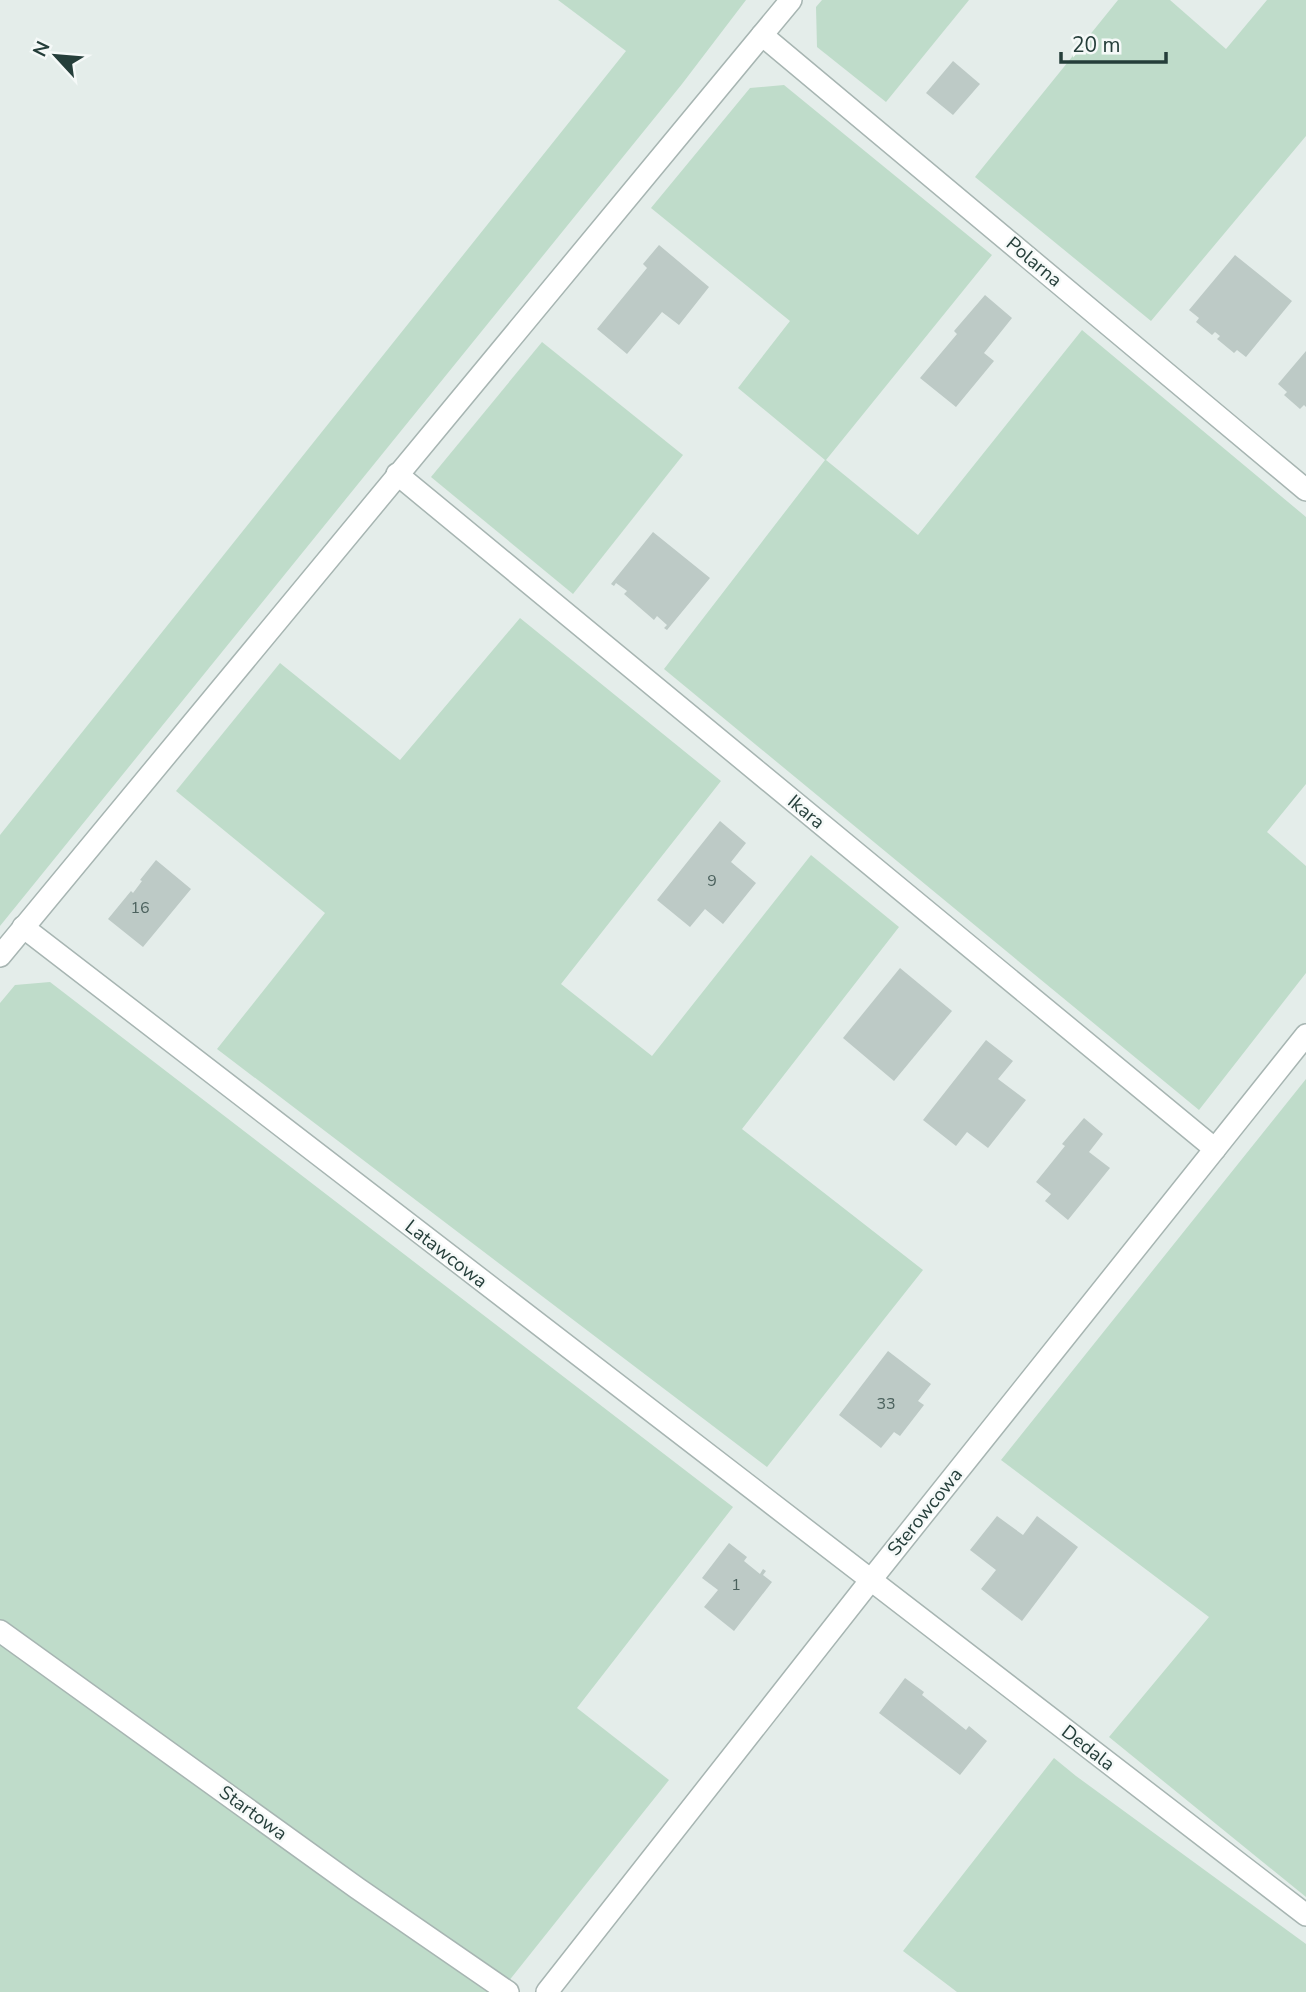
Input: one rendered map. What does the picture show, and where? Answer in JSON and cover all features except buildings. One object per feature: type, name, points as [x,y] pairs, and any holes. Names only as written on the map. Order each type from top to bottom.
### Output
[{"type":"street","points":[[0,956],[791,0]]},
{"type":"street","name":"Polarna","points":[[762,35],[1306,490]]},
{"type":"street","name":"Ikara","points":[[397,474],[1215,1149]]},
{"type":"street","name":"Latawcowa","points":[[23,928],[870,1581]]},
{"type":"street","name":"Sterowcowa","points":[[547,1992],[870,1581],[1306,1035]]},
{"type":"street","name":"Dedala","points":[[870,1581],[1306,1915]]},
{"type":"street","name":"Startowa","points":[[0,1631],[357,1888],[508,1992]]},
{"type":"green space","points":[[558,0],[746,0],[682,84],[0,926],[0,835],[626,51]]},
{"type":"green space","points":[[822,0],[969,0],[886,102],[817,47],[816,7]]},
{"type":"green space","points":[[1118,0],[1170,0],[1226,49],[1267,0],[1306,0],[1306,136],[1151,321],[975,177]]},
{"type":"green space","points":[[784,85],[992,255],[826,460],[918,535],[1082,330],[1306,517],[1306,784],[1267,832],[1306,866],[1306,973],[1199,1110],[664,669],[825,460],[738,388],[790,321],[651,208],[750,88]]},
{"type":"green space","points":[[542,342],[683,455],[573,594],[431,477]]},
{"type":"green space","points":[[520,618],[721,781],[561,984],[652,1056],[811,855],[899,927],[742,1129],[923,1270],[767,1467],[217,1049],[325,913],[176,791],[280,663],[400,760]]},
{"type":"green space","points":[[50,982],[733,1507],[577,1708],[669,1780],[500,1992],[0,1992],[0,1003],[15,985]]},
{"type":"green space","points":[[1306,1079],[1306,1897],[1109,1737],[1209,1617],[1001,1460]]},
{"type":"green space","points":[[1054,1758],[1306,1944],[1306,1992],[957,1992],[903,1951]]}]
